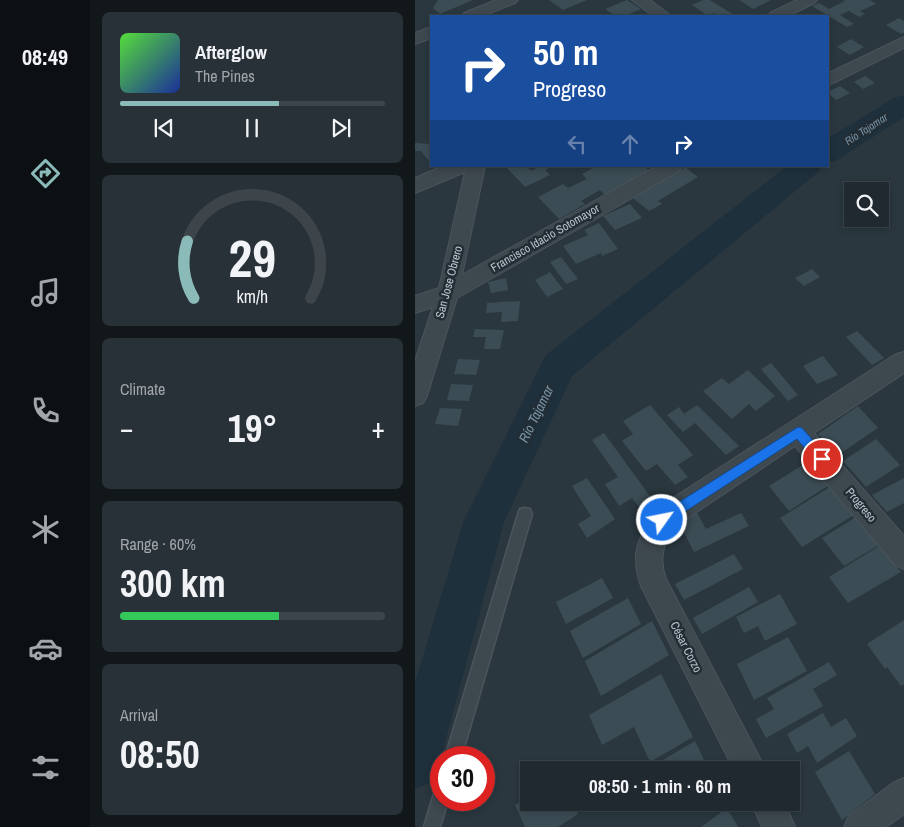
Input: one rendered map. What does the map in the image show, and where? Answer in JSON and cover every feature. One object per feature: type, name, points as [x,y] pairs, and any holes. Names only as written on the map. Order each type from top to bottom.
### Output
[{"type":"street","points":[[473,15],[511,0],[509,15]]},
{"type":"street","points":[[640,0],[662,15]]},
{"type":"street","points":[[778,15],[809,0]]},
{"type":"street","points":[[415,38],[430,32]]},
{"type":"street","points":[[829,80],[904,42]]},
{"type":"street","points":[[415,186],[459,167]]},
{"type":"street","name":"San Jose Obrero","points":[[415,396],[448,293],[476,167]]},
{"type":"street","name":"Francisco Idacio Sotomayor","points":[[415,305],[448,293],[670,167]]},
{"type":"street","points":[[798,432],[904,361]]},
{"type":"street","name":"César Corzo","points":[[745,761],[655,586],[649,569],[648,548],[662,520],[798,432]]},
{"type":"street","name":"Progreso","points":[[798,432],[904,556]]},
{"type":"street","points":[[860,827],[904,794]]},
{"type":"street","points":[[771,811],[779,827]]},
{"type":"lane","points":[[457,746],[525,514]]},
{"type":"lane","points":[[432,827],[437,811]]},
{"type":"building","points":[[438,0],[473,0],[440,14],[433,8]]},
{"type":"building","points":[[549,0],[587,0],[563,10]]},
{"type":"building","points":[[627,0],[641,9],[627,15],[614,15],[605,9]]},
{"type":"building","points":[[703,0],[710,0],[734,15],[717,15],[714,13],[707,15],[692,5]]},
{"type":"building","points":[[739,0],[771,0],[753,9]]},
{"type":"building","points":[[843,0],[870,0],[876,4],[860,11],[865,14],[859,17],[849,11],[840,15],[854,24],[847,27],[812,6],[819,3],[829,9],[845,1]]},
{"type":"building","points":[[899,18],[904,21],[904,33],[901,34],[886,25]]},
{"type":"building","points":[[851,39],[864,47],[850,55],[837,47]]},
{"type":"building","points":[[865,76],[875,83],[863,89],[854,82]]},
{"type":"building","points":[[840,86],[850,93],[836,100],[829,94],[829,91]]},
{"type":"building","points":[[415,143],[430,144],[430,160],[421,151],[415,151]]},
{"type":"building","points":[[506,167],[527,167],[531,171],[539,167],[551,167],[545,170],[550,175],[525,187]]},
{"type":"building","points":[[595,167],[645,167],[649,171],[606,196],[600,190],[581,201],[585,204],[559,219],[538,197],[563,184],[568,188],[587,179],[582,174]]},
{"type":"building","points":[[685,167],[698,177],[658,201],[662,204],[649,211],[633,198]]},
{"type":"building","points":[[630,204],[642,218],[615,230],[603,216]]},
{"type":"building","points":[[599,223],[618,249],[602,256],[601,253],[576,264],[563,246],[588,235],[584,230]]},
{"type":"building","points":[[561,257],[578,279],[566,284],[550,262]]},
{"type":"building","points":[[812,269],[820,277],[804,286],[795,278]]},
{"type":"building","points":[[550,272],[563,289],[547,297],[535,280]]},
{"type":"building","points":[[506,278],[508,290],[491,293],[488,282]]},
{"type":"building","points":[[520,301],[518,321],[501,322],[502,312],[486,313],[487,303]]},
{"type":"building","points":[[475,329],[504,330],[500,349],[484,349],[486,337],[473,337]]},
{"type":"building","points":[[857,331],[884,358],[872,365],[846,337]]},
{"type":"building","points":[[823,356],[838,375],[817,384],[803,366]]},
{"type":"building","points":[[458,359],[480,360],[476,375],[454,374]]},
{"type":"building","points":[[771,363],[798,395],[788,401],[761,369]]},
{"type":"building","points":[[748,370],[775,396],[756,411],[749,404],[732,419],[703,391],[722,378],[729,384]]},
{"type":"building","points":[[451,384],[473,385],[469,401],[447,400]]},
{"type":"building","points":[[650,405],[693,455],[678,465],[688,477],[675,485],[657,464],[646,471],[622,441],[633,434],[623,421]]},
{"type":"building","points":[[697,405],[739,446],[726,455],[695,423],[683,432],[667,415],[679,407],[684,414]]},
{"type":"building","points":[[858,406],[878,428],[838,455],[818,434]]},
{"type":"building","points":[[440,408],[462,409],[458,426],[435,424]]},
{"type":"building","points":[[604,433],[652,499],[639,507],[632,498],[619,506],[605,484],[618,477],[592,440]]},
{"type":"building","points":[[876,439],[900,465],[866,487],[843,461]]},
{"type":"building","points":[[809,461],[829,485],[789,511],[769,486]]},
{"type":"building","points":[[587,478],[615,519],[587,538],[578,524],[591,516],[572,486]]},
{"type":"building","points":[[904,478],[904,503],[887,512],[872,495]]},
{"type":"building","points":[[830,487],[854,515],[802,547],[780,518]]},
{"type":"building","points":[[696,511],[706,529],[741,513],[749,526],[694,552],[679,523]]},
{"type":"building","points":[[856,517],[879,545],[844,566],[822,538]]},
{"type":"building","points":[[879,546],[901,572],[848,603],[829,577]]},
{"type":"building","points":[[734,554],[743,569],[684,600],[675,584]]},
{"type":"building","points":[[602,578],[613,598],[566,624],[556,602]]},
{"type":"building","points":[[749,587],[758,602],[702,634],[693,618]]},
{"type":"building","points":[[780,594],[797,624],[765,641],[758,626],[744,633],[736,617]]},
{"type":"building","points":[[628,598],[641,624],[583,658],[570,631]]},
{"type":"building","points":[[904,620],[904,684],[901,686],[887,667],[885,669],[867,644]]},
{"type":"building","points":[[652,621],[669,655],[601,696],[585,661]]},
{"type":"building","points":[[788,637],[807,671],[754,700],[737,664]]},
{"type":"building","points":[[829,662],[837,675],[813,689],[823,706],[766,738],[756,719],[774,709],[767,698]]},
{"type":"building","points":[[661,674],[693,737],[650,761],[634,727],[602,745],[589,715]]},
{"type":"building","points":[[823,713],[831,727],[846,718],[857,736],[817,763],[808,746],[797,753],[787,734]]},
{"type":"building","points":[[695,741],[705,761],[661,761]]},
{"type":"building","points":[[849,751],[875,794],[842,820],[815,772]]},
{"type":"building","points":[[520,802],[520,811],[577,811],[578,814],[558,827],[525,827],[515,805]]},
{"type":"building","points":[[723,811],[729,811],[738,827],[701,827]]},
{"type":"waterway","name":"Río Tajamar","points":[[829,152],[904,104]]},
{"type":"waterway","name":"Río Tajamar","points":[[415,765],[484,520],[559,366],[806,167]]},
{"type":"route","points":[[662,520],[798,432],[822,459]]}]
